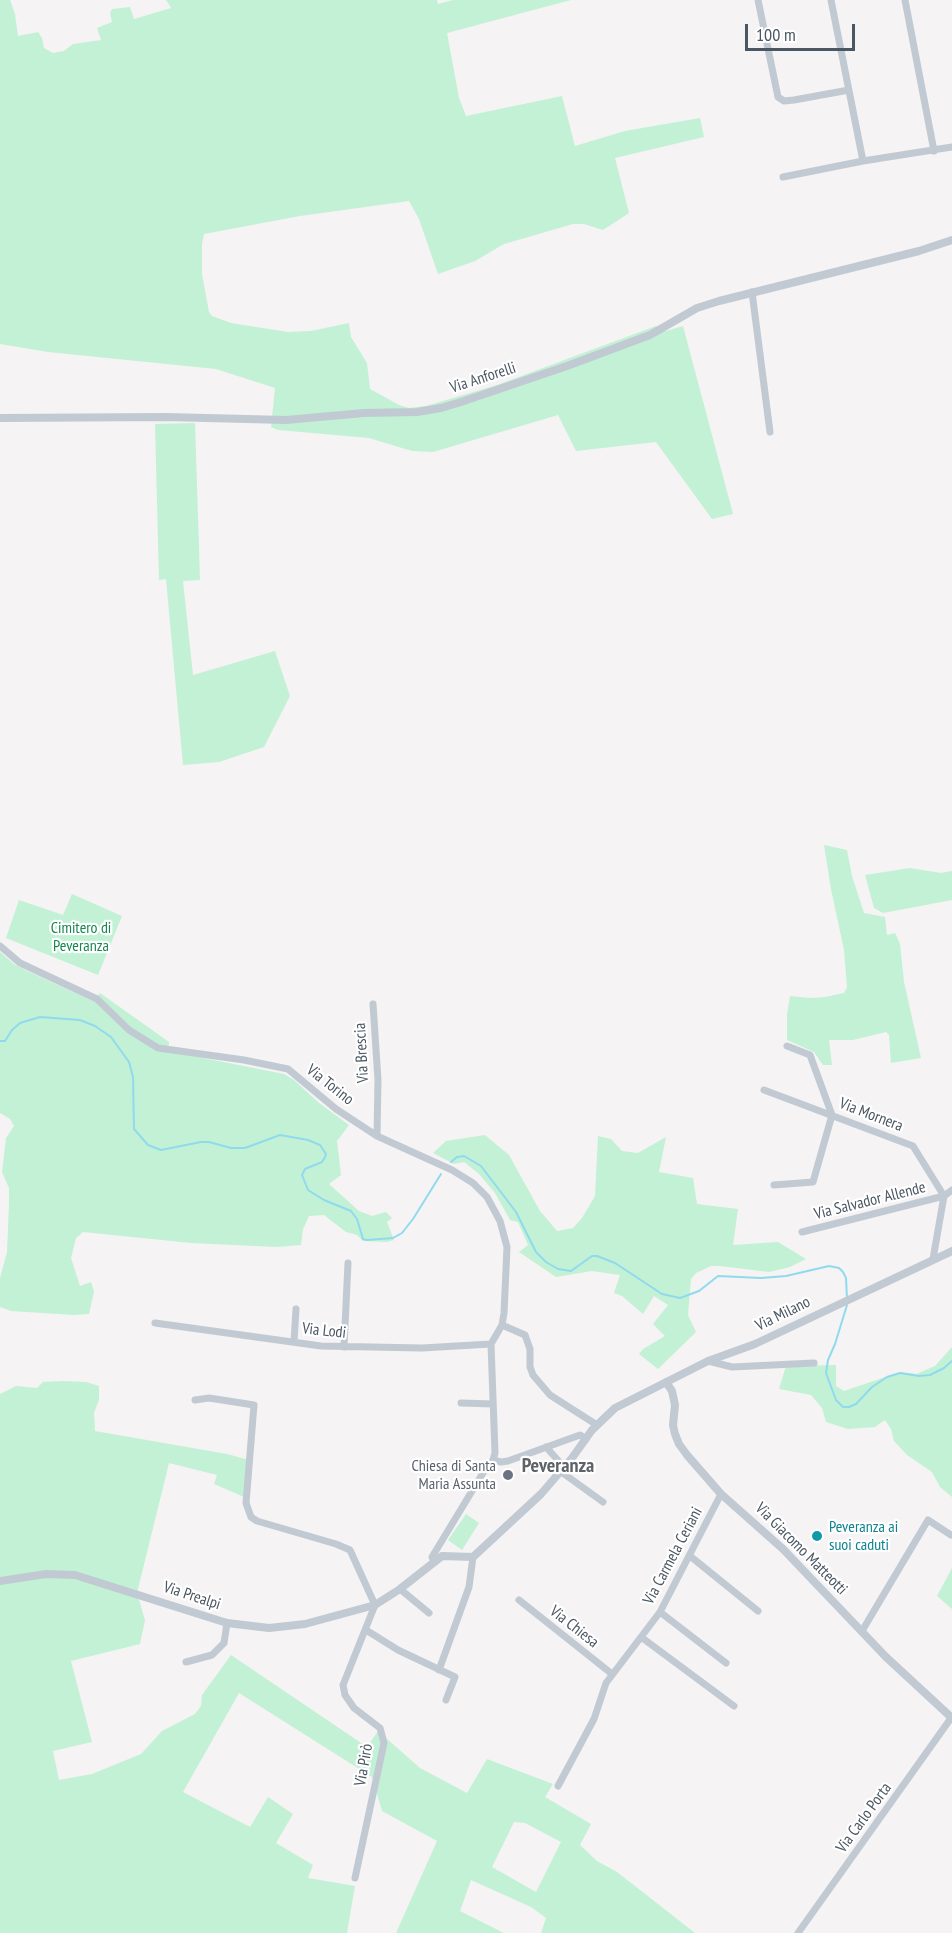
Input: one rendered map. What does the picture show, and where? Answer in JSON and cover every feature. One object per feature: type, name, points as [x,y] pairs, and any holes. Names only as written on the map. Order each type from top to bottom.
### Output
[{"type":"street","points":[[758,0],[778,97],[784,101],[849,90]]},
{"type":"street","points":[[831,0],[863,161]]},
{"type":"street","points":[[905,0],[934,151]]},
{"type":"street","points":[[783,177],[952,147]]},
{"type":"street","name":"Via Anforelli","points":[[0,418],[166,417],[286,420],[364,413],[417,412],[462,402],[650,335],[697,308],[752,292],[920,251],[952,240]]},
{"type":"street","points":[[752,292],[770,432]]},
{"type":"street","name":"Via Torino","points":[[0,946],[20,963],[97,999],[129,1030],[158,1048],[244,1060],[288,1069],[336,1109],[377,1136],[453,1170],[473,1183],[487,1197],[504,1231],[507,1247],[502,1325]]},
{"type":"street","name":"Via Brescia","points":[[373,1004],[378,1080],[377,1136]]},
{"type":"street","points":[[774,1185],[813,1182],[832,1114],[810,1055],[787,1046]]},
{"type":"street","name":"Via Mornera","points":[[764,1090],[913,1146],[944,1196]]},
{"type":"street","points":[[933,1259],[944,1196],[952,1190]]},
{"type":"street","name":"Via Salvador Allende","points":[[802,1232],[944,1196]]},
{"type":"street","name":"Via Milano","points":[[473,1557],[541,1494],[606,1415],[625,1402],[708,1361],[755,1344],[952,1251]]},
{"type":"street","points":[[344,1347],[348,1263]]},
{"type":"street","points":[[294,1342],[296,1309]]},
{"type":"street","name":"Via Lodi","points":[[154,1323],[344,1347],[422,1348],[491,1344]]},
{"type":"street","points":[[439,1670],[469,1587],[473,1557],[442,1556],[434,1561],[432,1557],[493,1460],[495,1453],[491,1344],[502,1325],[525,1335],[530,1349],[530,1367],[533,1375],[550,1395],[597,1425]]},
{"type":"street","points":[[708,1361],[732,1367],[814,1363]]},
{"type":"street","name":"Via Giacomo Matteotti","points":[[666,1382],[672,1391],[675,1405],[673,1425],[679,1444],[721,1494],[783,1550],[861,1631],[952,1718]]},
{"type":"street","points":[[195,1400],[209,1398],[254,1405],[246,1503],[251,1517],[257,1521],[350,1550],[375,1605]]},
{"type":"street","points":[[461,1403],[493,1404]]},
{"type":"street","points":[[493,1460],[508,1461],[580,1435],[586,1439]]},
{"type":"street","points":[[546,1447],[562,1469],[603,1502]]},
{"type":"street","name":"Via Carmela Ceriani","points":[[558,1786],[594,1719],[606,1683],[660,1612],[721,1494]]},
{"type":"street","points":[[861,1631],[928,1520],[951,1535]]},
{"type":"street","points":[[690,1556],[758,1611]]},
{"type":"street","name":"Via Prealpi","points":[[0,1581],[46,1574],[75,1575],[227,1623],[269,1628],[295,1626],[375,1605],[400,1589],[434,1561]]},
{"type":"street","points":[[400,1589],[429,1613]]},
{"type":"street","name":"Via Chiesa","points":[[519,1600],[612,1674]]},
{"type":"street","name":"Via Pirò","points":[[355,1878],[384,1743],[380,1728],[354,1708],[345,1695],[343,1685],[375,1605]]},
{"type":"street","points":[[660,1612],[726,1663]]},
{"type":"street","points":[[186,1662],[212,1654],[225,1643],[227,1623]]},
{"type":"street","points":[[366,1630],[455,1677],[446,1700]]},
{"type":"street","points":[[641,1637],[734,1706]]},
{"type":"street","name":"Via Carlo Porta","points":[[798,1933],[952,1718]]},
{"type":"green space","points":[[0,0],[10,0],[15,14],[18,36],[38,32],[44,48],[53,53],[64,51],[73,44],[101,40],[97,28],[112,22],[110,13],[112,9],[130,7],[134,19],[171,8],[166,0],[437,0],[438,4],[453,0],[571,0],[447,33],[459,98],[466,116],[562,96],[575,146],[625,131],[700,118],[704,137],[615,158],[629,213],[603,230],[584,224],[573,224],[504,244],[475,261],[438,274],[419,219],[409,201],[300,216],[204,234],[202,274],[209,312],[212,316],[231,323],[288,332],[311,331],[349,323],[351,337],[367,363],[370,389],[409,408],[426,406],[497,385],[656,326],[666,331],[683,326],[733,514],[712,519],[656,442],[576,451],[558,415],[433,452],[412,451],[369,438],[278,430],[271,427],[275,388],[216,369],[48,352],[0,344]]},
{"type":"green space","points":[[195,423],[200,580],[183,581],[193,675],[275,651],[290,696],[264,747],[219,762],[183,765],[166,579],[159,580],[155,424]]},
{"type":"green space","points":[[824,845],[847,850],[852,876],[864,913],[885,917],[887,935],[895,933],[900,944],[904,982],[921,1058],[891,1063],[889,1035],[886,1032],[853,1040],[829,1040],[832,1065],[823,1065],[814,1052],[787,1040],[790,996],[825,997],[844,993],[847,987],[844,950]]},
{"type":"green space","points":[[910,868],[941,873],[952,871],[952,900],[883,913],[874,908],[865,875]]},
{"type":"green space","name":"Cimitero di Peveranza","points":[[72,894],[122,916],[98,975],[6,938],[19,900],[63,915]]},
{"type":"green space","points":[[0,952],[25,970],[93,1001],[100,993],[169,1042],[168,1051],[284,1074],[294,1080],[319,1103],[349,1125],[337,1141],[341,1175],[329,1184],[359,1211],[372,1216],[386,1212],[392,1218],[387,1222],[394,1240],[363,1241],[357,1235],[346,1232],[324,1215],[309,1216],[303,1229],[301,1245],[277,1247],[191,1243],[83,1232],[76,1238],[71,1258],[80,1286],[91,1282],[94,1292],[89,1314],[11,1311],[0,1307],[0,1278],[7,1252],[9,1204],[9,1188],[2,1172],[6,1138],[14,1126],[10,1119],[0,1113]]},
{"type":"green space","points":[[485,1135],[509,1155],[540,1211],[557,1231],[573,1228],[595,1196],[598,1136],[611,1139],[622,1151],[638,1153],[666,1137],[659,1172],[693,1178],[697,1204],[738,1209],[733,1245],[778,1242],[806,1259],[790,1267],[769,1272],[711,1266],[696,1273],[691,1279],[688,1315],[696,1332],[658,1369],[639,1354],[643,1349],[665,1336],[653,1324],[668,1305],[654,1296],[643,1314],[622,1296],[614,1293],[620,1275],[592,1271],[556,1277],[519,1252],[528,1245],[518,1222],[510,1220],[495,1193],[479,1174],[464,1162],[454,1164],[433,1153],[446,1141]]},
{"type":"green space","points":[[952,1347],[952,1497],[940,1487],[932,1472],[907,1455],[894,1441],[891,1429],[885,1420],[875,1427],[848,1429],[826,1422],[822,1408],[811,1395],[779,1389],[786,1366],[836,1365],[836,1386],[844,1391],[900,1372],[917,1374],[935,1366]]},
{"type":"green space","points":[[43,1382],[86,1382],[99,1386],[99,1400],[94,1413],[95,1431],[227,1454],[249,1460],[244,1497],[214,1484],[217,1475],[169,1463],[137,1593],[145,1620],[140,1644],[71,1661],[92,1742],[53,1751],[59,1780],[92,1774],[141,1754],[162,1731],[195,1714],[201,1706],[202,1695],[231,1655],[367,1747],[378,1731],[420,1768],[467,1793],[487,1759],[553,1784],[545,1797],[591,1824],[580,1845],[597,1861],[617,1872],[695,1933],[541,1933],[546,1918],[531,1907],[471,1880],[460,1911],[504,1933],[396,1933],[437,1841],[382,1811],[372,1777],[239,1693],[183,1792],[250,1827],[268,1797],[293,1814],[276,1843],[313,1865],[308,1878],[355,1886],[347,1933],[0,1933],[0,1394],[16,1386],[37,1388]],"holes":[[[514,1822],[525,1823],[561,1842],[536,1892],[492,1867]]]},
{"type":"green space","points":[[466,1514],[479,1523],[462,1550],[448,1540]]},
{"type":"green space","points":[[952,1568],[952,1609],[937,1596]]},
{"type":"waterway","points":[[0,1041],[5,1041],[20,1023],[40,1017],[80,1020],[95,1026],[111,1037],[129,1062],[133,1077],[134,1129],[148,1145],[161,1150],[201,1142],[231,1148],[245,1148],[280,1135],[308,1140],[320,1145],[326,1154],[325,1157],[322,1162],[305,1169],[302,1175],[308,1190],[324,1200],[351,1211],[357,1219],[363,1239],[393,1238],[402,1233],[441,1174]]},
{"type":"waterway","points":[[451,1162],[457,1157],[464,1156],[481,1166],[516,1212],[536,1252],[558,1269],[571,1271],[592,1256],[597,1256],[615,1263],[662,1294],[680,1298],[699,1291],[718,1276],[761,1278],[786,1276],[829,1266],[839,1268],[843,1272],[846,1278],[847,1299]]},
{"type":"waterway","points":[[847,1305],[828,1360],[826,1373],[836,1400],[843,1407],[856,1404],[872,1387],[887,1377],[900,1373],[930,1375],[952,1361]]},
{"type":"place","name":"Chiesa di Santa Maria Assunta","points":[[508,1475]]},
{"type":"place","name":"Peveranza ai suoi caduti","points":[[817,1536]]},
{"type":"district","name":"Peveranza","points":[[558,1466]]}]
